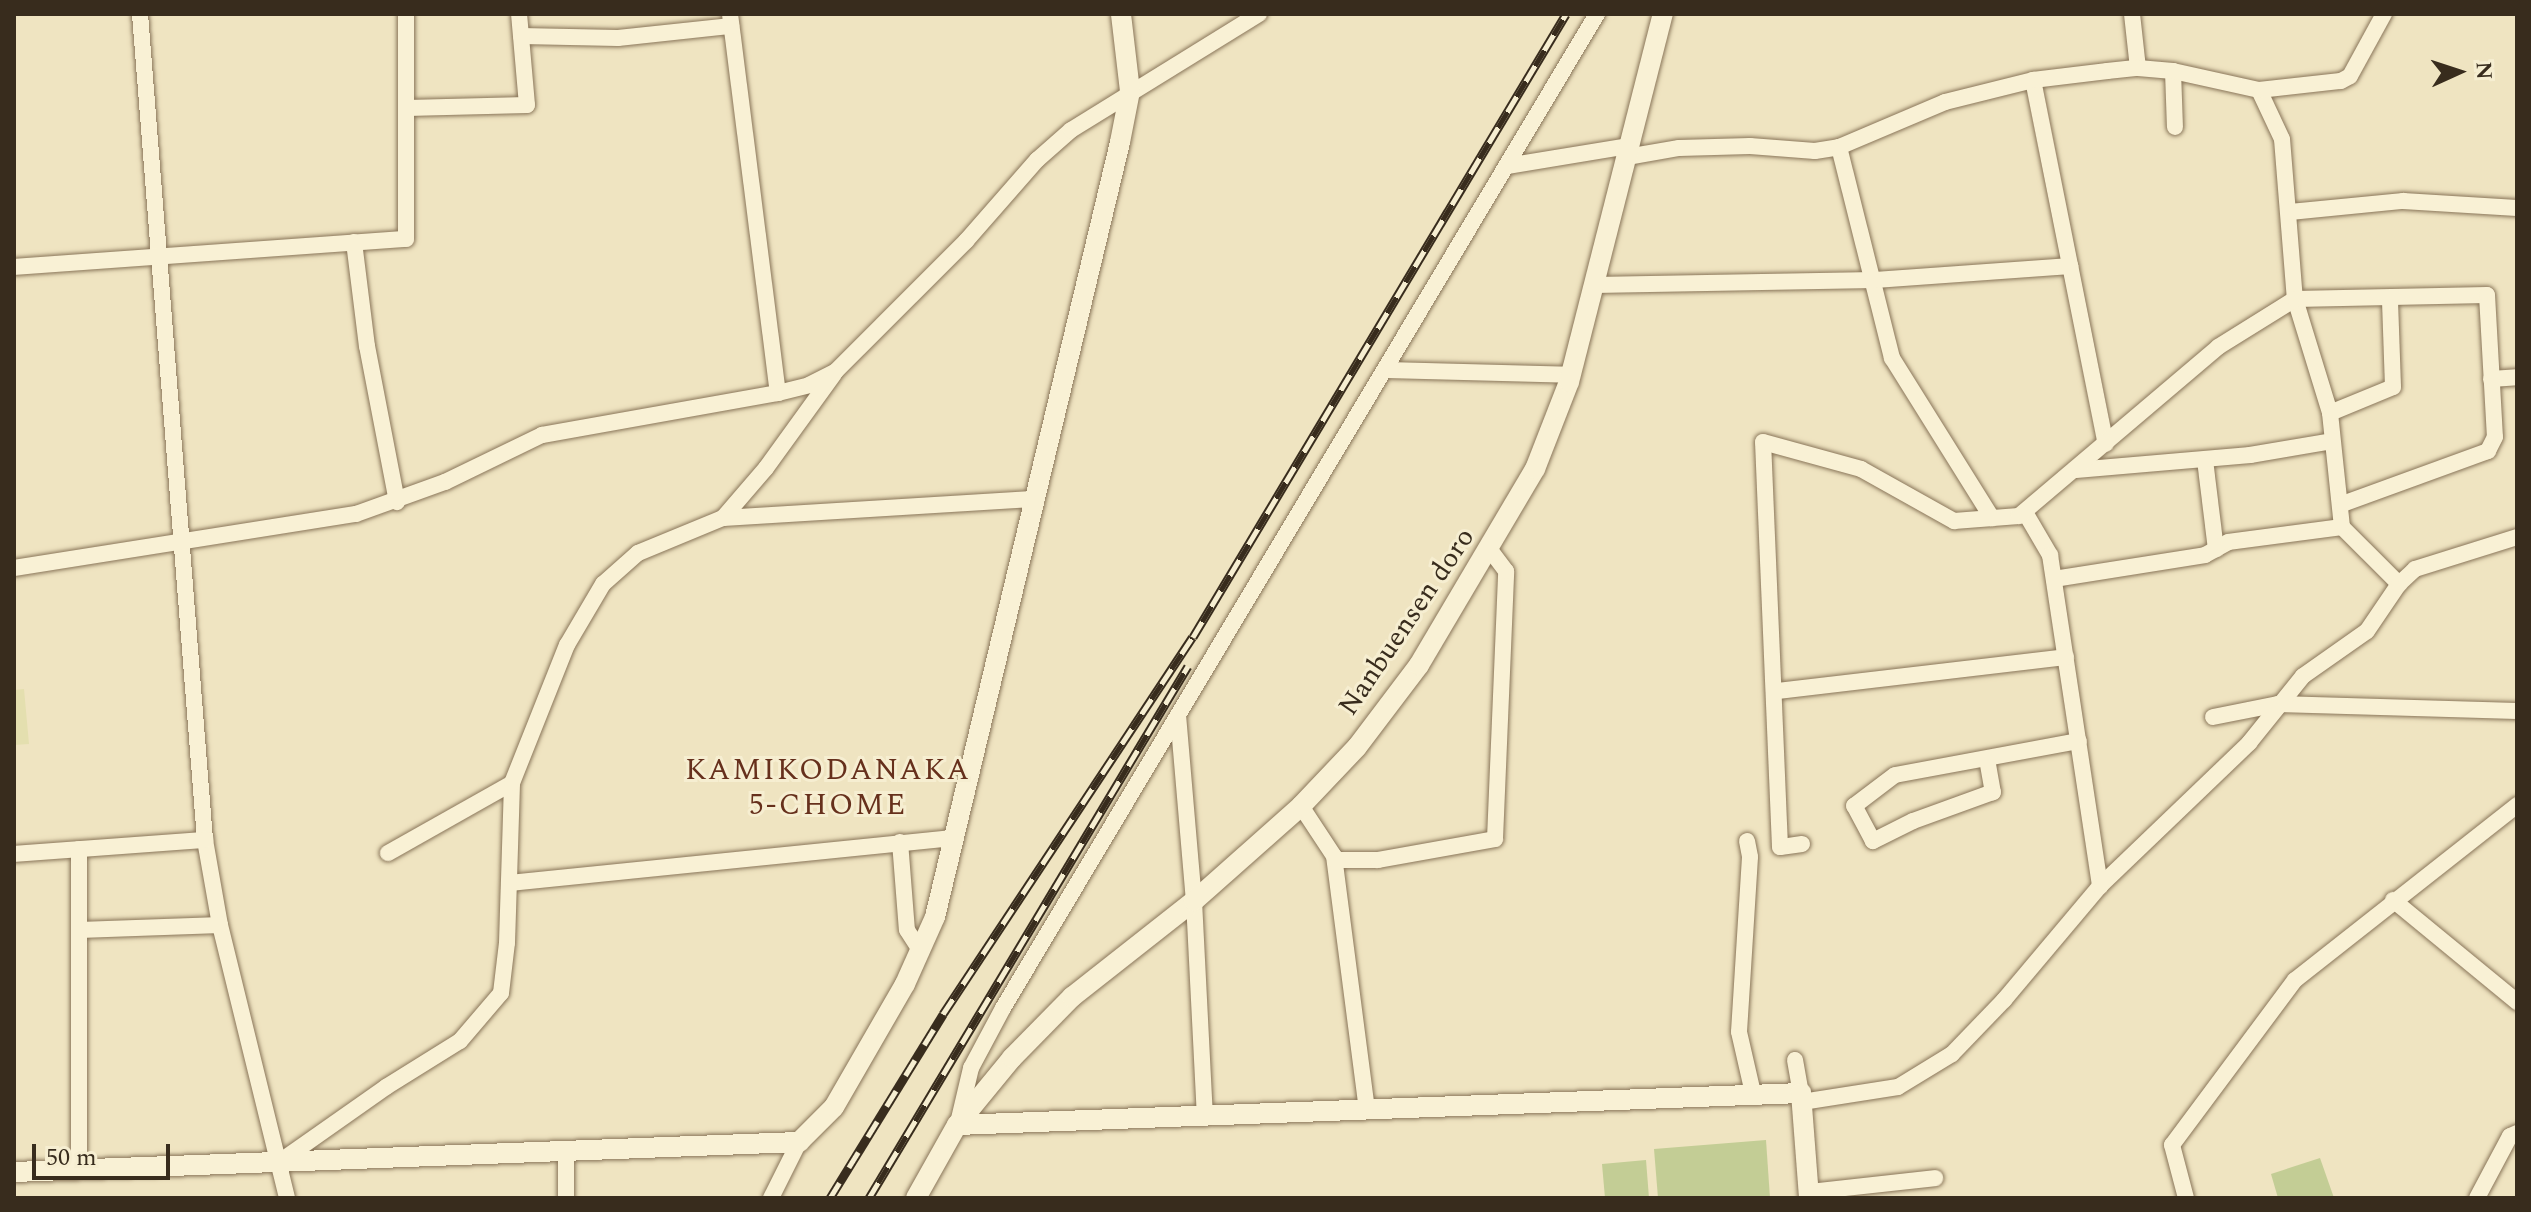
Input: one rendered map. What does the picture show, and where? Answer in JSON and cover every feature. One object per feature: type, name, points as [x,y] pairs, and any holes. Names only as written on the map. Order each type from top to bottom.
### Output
[{"type":"street","points":[[140,14],[205,840],[220,925],[287,1198]]},
{"type":"street","points":[[14,267],[406,239],[406,14]]},
{"type":"street","points":[[407,108],[527,105],[519,14]]},
{"type":"street","points":[[771,1198],[799,1142],[834,1107],[905,984],[935,917],[1130,91],[1121,14]]},
{"type":"street","points":[[723,518],[766,468],[836,371],[966,241],[1037,160],[1071,130],[1130,91],[1259,14]]},
{"type":"street","points":[[1597,14],[1003,1008],[971,1068],[957,1125],[1753,1093],[1802,1098],[1898,1087],[1952,1054],[2004,1000],[2100,886],[2249,743],[2303,676],[2367,631],[2399,584],[2415,569],[2517,537]]},
{"type":"street","name":"Nanbuensen doro","points":[[916,1198],[957,1125],[1012,1058],[1072,997],[1194,901],[1301,806],[1357,747],[1419,665],[1490,550],[1535,469],[1571,375],[1663,14]]},
{"type":"street","points":[[2132,14],[2138,68]]},
{"type":"street","points":[[1507,166],[1679,148],[1750,146],[1815,151],[1839,147],[1945,102],[2033,80],[2138,68],[2173,71],[2259,90],[2341,81],[2350,76],[2384,14]]},
{"type":"street","points":[[521,36],[618,38],[731,20],[778,393]]},
{"type":"street","points":[[2173,71],[2175,127]]},
{"type":"street","points":[[2033,80],[2106,444]]},
{"type":"street","points":[[2259,90],[2282,139],[2295,299],[2330,413],[2342,504],[2342,527],[2399,584]]},
{"type":"street","points":[[1839,147],[1875,280],[1892,358],[1992,518]]},
{"type":"street","points":[[2290,212],[2403,201],[2517,208]]},
{"type":"street","points":[[354,242],[369,360],[397,502]]},
{"type":"street","points":[[1594,285],[1875,280],[2071,266]]},
{"type":"street","points":[[1777,691],[1763,442],[1861,469],[1954,521],[2026,514],[2218,347],[2295,299],[2487,295],[2495,437],[2488,451],[2342,504]]},
{"type":"street","points":[[2330,413],[2393,387],[2390,299]]},
{"type":"street","points":[[1385,370],[1571,375]]},
{"type":"street","points":[[14,568],[356,514],[397,502],[542,435],[778,393],[809,385],[836,371]]},
{"type":"street","points":[[2491,379],[2517,377]]},
{"type":"street","points":[[2076,470],[2205,460],[2332,441]]},
{"type":"street","points":[[2205,460],[2216,549]]},
{"type":"street","points":[[277,1163],[386,1087],[460,1041],[501,993],[510,883],[512,783],[531,728],[567,645],[603,584],[638,553],[723,518],[1036,499]]},
{"type":"street","points":[[2026,514],[2050,555],[2100,886]]},
{"type":"street","points":[[2054,579],[2205,555],[2228,542],[2342,527]]},
{"type":"street","points":[[1335,860],[1378,860],[1495,839],[1506,571],[1490,550]]},
{"type":"street","points":[[1802,844],[1780,847],[1773,691],[2066,657]]},
{"type":"street","points":[[2213,717],[2278,704],[2517,711]]},
{"type":"street","points":[[1178,715],[1194,901],[1205,1116]]},
{"type":"street","points":[[1987,759],[1993,792],[1913,821],[1873,841],[1854,806],[1895,775],[2079,741]]},
{"type":"street","points":[[388,853],[512,783]]},
{"type":"street","points":[[2186,1198],[2172,1145],[2176,1137],[2295,980],[2517,805]]},
{"type":"street","points":[[1301,806],[1335,860],[1367,1109]]},
{"type":"street","points":[[510,883],[955,838]]},
{"type":"street","points":[[14,854],[205,840]]},
{"type":"street","points":[[1747,841],[1750,857],[1739,1032],[1753,1093]]},
{"type":"street","points":[[900,842],[907,930],[920,950]]},
{"type":"street","points":[[79,849],[79,1171]]},
{"type":"street","points":[[2393,900],[2517,1002]]},
{"type":"street","points":[[80,930],[220,925]]},
{"type":"street","points":[[1795,1060],[1802,1098],[1809,1195],[1935,1178]]},
{"type":"street","points":[[2477,1198],[2514,1134],[2517,1115]]},
{"type":"street","points":[[14,1172],[799,1142]]},
{"type":"street","points":[[566,1152],[566,1198]]},
{"type":"shaded area","points":[[24,689],[29,744],[14,745],[14,690]]},
{"type":"green space","points":[[1766,1140],[1770,1198],[1658,1198],[1654,1149]]},
{"type":"green space","points":[[2320,1158],[2334,1198],[2278,1198],[2271,1174]]},
{"type":"green space","points":[[1646,1160],[1649,1198],[1605,1198],[1602,1164]]},
{"type":"railway","points":[[830,1198],[943,1014],[1193,637],[1566,14]]},
{"type":"railway","points":[[869,1198],[1188,666]]},
{"type":"district","name":"KAMIKODANAKA 5-CHOME","points":[[828,787]]}]
